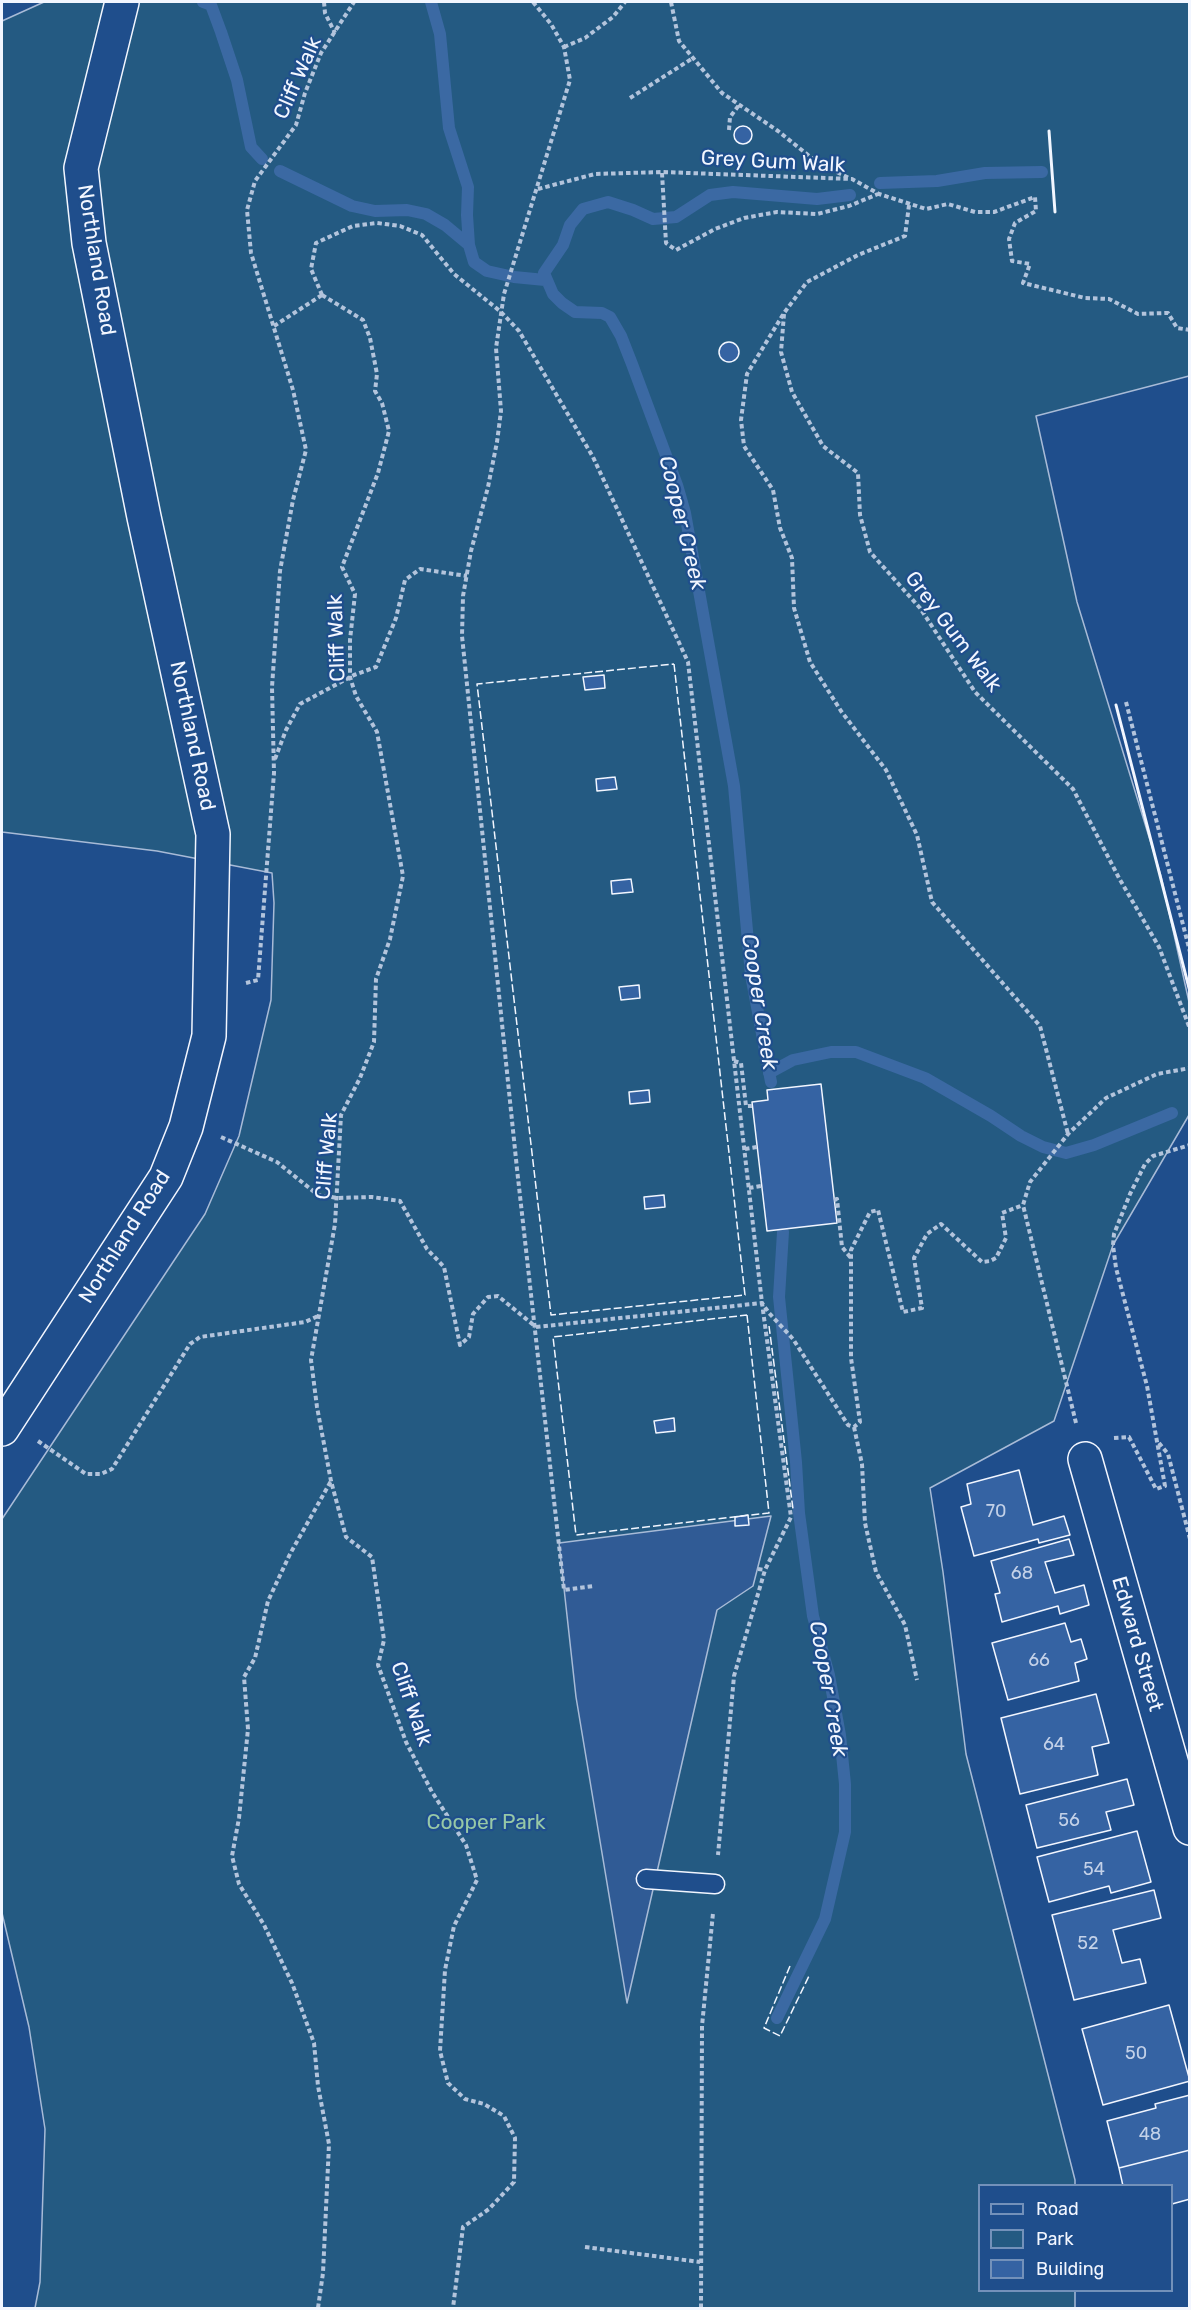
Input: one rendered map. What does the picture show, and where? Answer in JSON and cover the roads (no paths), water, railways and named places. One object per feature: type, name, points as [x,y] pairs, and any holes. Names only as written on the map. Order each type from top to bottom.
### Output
[{"type":"street","name":"Northland Road","points":[[4,1425],[166,1178],[186,1127],[209,1036],[213,834],[144,517],[89,243],[81,168],[122,2]]},
{"type":"street","name":"Edward Street","points":[[1095,1449],[1190,1828]]},
{"type":"lane","points":[[646,1879],[715,1884]]},
{"type":"waterway","points":[[203,2],[211,5],[237,80],[251,147],[262,159]]},
{"type":"waterway","name":"Cooper Creek","points":[[431,2],[440,34],[449,128],[468,187],[469,245],[474,262],[487,271],[545,280]]},
{"type":"waterway","points":[[280,171],[352,206],[375,211],[407,210],[426,214],[445,225],[469,245]]},
{"type":"waterway","points":[[880,183],[937,181],[985,173],[1042,172]]},
{"type":"waterway","name":"Cooper Creek","points":[[771,1082],[751,975],[734,786],[685,513],[677,485],[632,364],[621,336],[610,317],[602,313],[575,312],[553,294],[544,273],[563,245],[570,225],[583,209],[608,202],[653,219],[676,217],[710,195],[733,192],[817,199],[850,195]]},
{"type":"waterway","points":[[769,1073],[793,1060],[831,1052],[856,1052],[925,1078],[1021,1136],[1043,1147],[1066,1153],[1094,1145],[1172,1113]]},
{"type":"waterway","name":"Cooper Creek","points":[[777,2018],[825,1919],[845,1832],[845,1784],[840,1735],[829,1675],[813,1616],[799,1513],[779,1297],[783,1232]]},
{"type":"park label","name":"Cooper Park","points":[[486,1823]]}]
